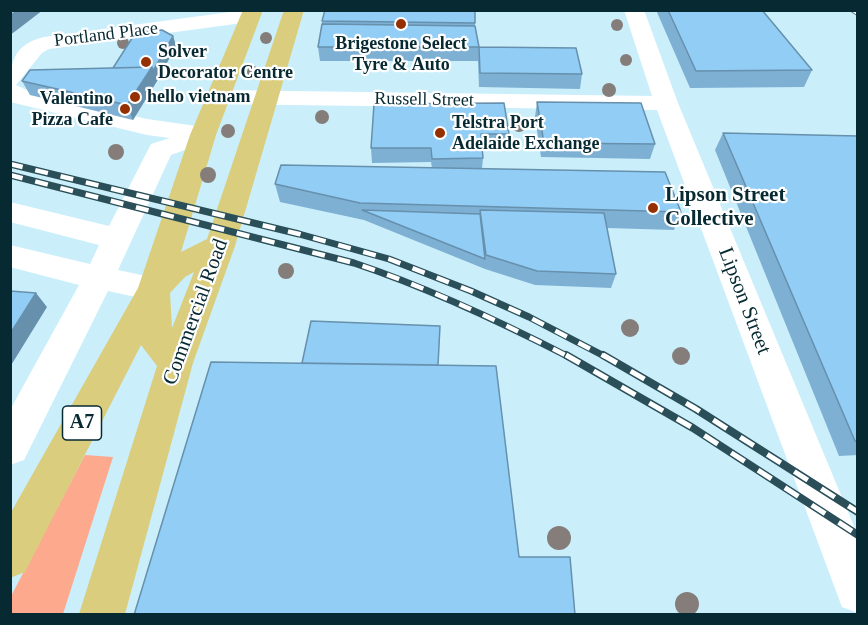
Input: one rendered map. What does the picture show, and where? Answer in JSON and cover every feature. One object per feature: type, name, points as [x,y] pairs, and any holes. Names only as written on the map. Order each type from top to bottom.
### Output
[{"type":"main road","points":[[248,21],[268,22],[292,15]]},
{"type":"main road","name":"Commercial Road","points":[[102,615],[176,363],[220,246],[292,15]]},
{"type":"main road","name":"A7","points":[[10,557],[154,289],[203,135],[248,21]]},
{"type":"main road","points":[[176,363],[157,342],[153,313],[154,289],[174,269],[220,246]]},
{"type":"street","name":"Lipson Street","points":[[634,10],[666,103],[858,591]]},
{"type":"street","name":"Portland Place","points":[[10,80],[34,48],[44,43],[248,21]]},
{"type":"street","points":[[10,91],[28,100],[147,127],[203,135]]},
{"type":"street","name":"Russell Street","points":[[218,97],[666,103]]},
{"type":"street","points":[[10,448],[99,277],[160,150],[203,135]]},
{"type":"street","points":[[10,212],[117,239]]},
{"type":"street","points":[[10,256],[154,289]]},
{"type":"shaded area","points":[[85,455],[113,457],[63,614],[11,614],[10,598]]},
{"type":"building","points":[[10,10],[18,10],[10,16]]},
{"type":"building","points":[[325,10],[475,10],[475,23],[322,21]]},
{"type":"building","points":[[668,10],[762,10],[812,70],[696,71]]},
{"type":"building","points":[[322,24],[475,26],[479,47],[318,47]]},
{"type":"building","points":[[162,30],[173,36],[153,71],[152,67],[113,68],[136,32]]},
{"type":"building","points":[[479,47],[576,48],[582,74],[480,73]]},
{"type":"building","points":[[152,67],[127,105],[22,81],[30,70]]},
{"type":"building","points":[[537,102],[641,103],[655,144],[544,143]]},
{"type":"building","name":"Telstra Port Adelaide Exchange","points":[[504,103],[509,134],[481,134],[483,158],[432,159],[431,148],[371,148],[374,104]]},
{"type":"building","points":[[723,133],[858,136],[858,441],[855,441]]},
{"type":"building","points":[[281,165],[665,172],[681,212],[360,203],[275,184]]},
{"type":"building","points":[[362,210],[480,214],[485,259]]},
{"type":"building","points":[[480,210],[604,213],[616,274],[537,271],[486,255]]},
{"type":"building","points":[[10,291],[36,293],[10,334]]},
{"type":"building","points":[[311,321],[440,326],[438,365],[302,363]]},
{"type":"building","points":[[211,362],[496,366],[519,557],[570,557],[575,615],[134,615]]},
{"type":"railway","points":[[852,10],[858,14]]},
{"type":"railway","points":[[10,164],[299,234],[389,259],[471,291],[529,317],[606,357]]},
{"type":"railway","points":[[10,175],[354,263],[463,306],[569,357]]},
{"type":"railway","points":[[566,355],[693,428],[858,535]]},
{"type":"railway","points":[[603,355],[696,409],[858,512]]},
{"type":"place","name":"Brigestone Select Tyre & Auto","points":[[401,24]]},
{"type":"place","name":"Solver Decorator Centre","points":[[146,62]]},
{"type":"place","name":"hello vietnam","points":[[135,97]]},
{"type":"place","name":"Valentino Pizza Cafe","points":[[125,109]]},
{"type":"place","name":"Telstra Port Adelaide Exchange","points":[[440,133]]},
{"type":"place","name":"Lipson Street Collective","points":[[653,208]]}]
